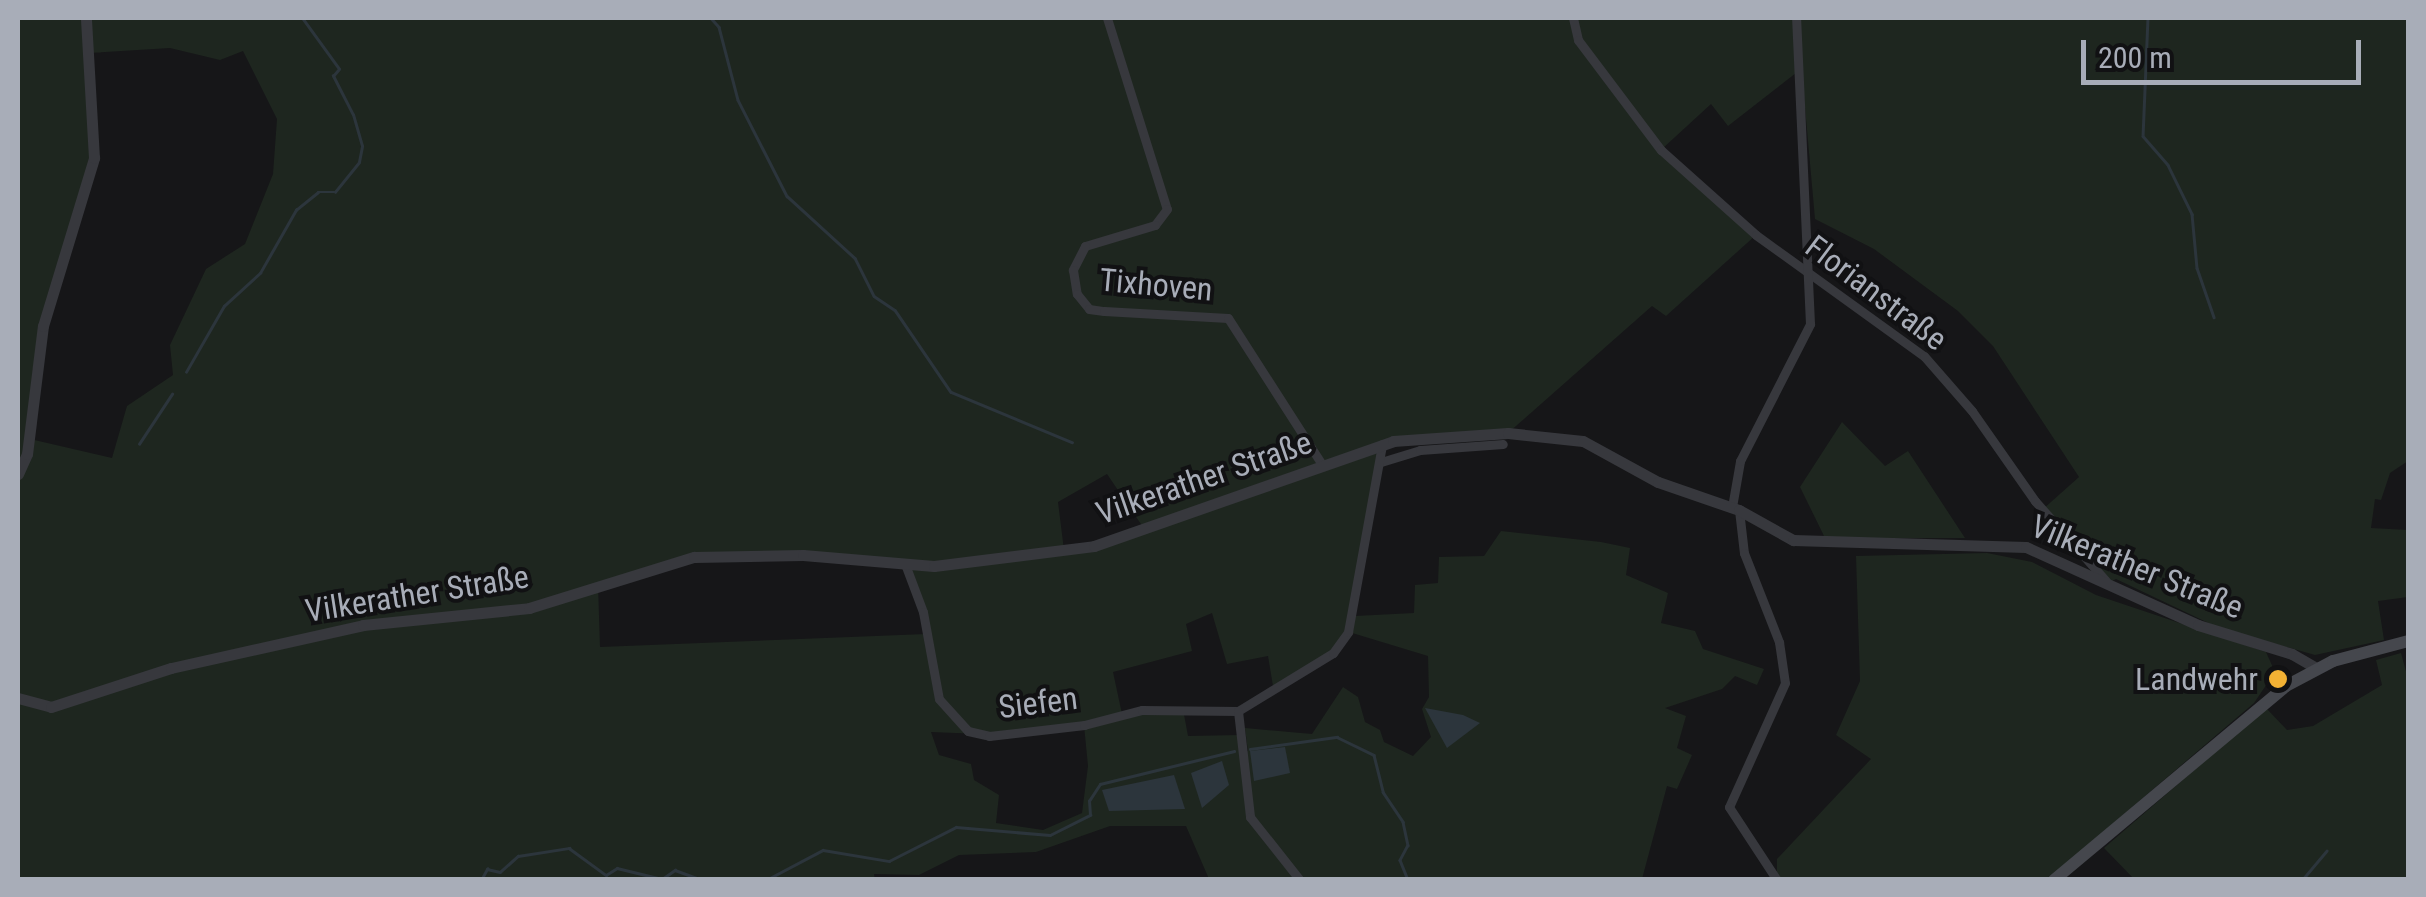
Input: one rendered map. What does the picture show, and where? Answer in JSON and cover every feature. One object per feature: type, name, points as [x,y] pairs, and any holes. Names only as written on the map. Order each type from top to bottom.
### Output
[{"type":"main road","points":[[2054,880],[2256,708],[2316,668],[2407,645]]},
{"type":"street","points":[[18,474],[27,454],[43,326],[94,158],[86,18]]},
{"type":"street","name":"Tixhoven","points":[[1107,18],[1167,209],[1162,222],[1086,246],[1073,270],[1077,294],[1090,309],[1104,312],[1228,318],[1324,466]]},
{"type":"street","name":"Florianstraße","points":[[1573,18],[1578,40],[1662,150],[1711,197],[1924,356],[1972,410],[2034,501],[2108,583]]},
{"type":"street","points":[[1777,880],[1729,807],[1782,698],[1786,669],[1744,553],[1736,508],[1740,461],[1802,348],[1812,274],[1796,18]]},
{"type":"street","name":"Vilkerather Straße","points":[[18,698],[51,707],[172,668],[363,625],[530,608],[694,557],[802,555],[954,566],[1116,542],[1382,444],[1416,436],[1557,434],[1595,446],[1658,482],[1736,508],[1793,540],[1855,546],[1997,543],[2048,554],[2108,583],[2316,668]]},
{"type":"street","points":[[1300,880],[1250,816],[1238,711],[1334,653],[1348,632],[1382,444]]},
{"type":"street","points":[[1380,462],[1420,450],[1499,447]]},
{"type":"street","name":"Siefen","points":[[905,564],[923,612],[939,700],[968,731],[1006,735],[1142,710],[1238,711]]},
{"type":"shaded area","points":[[18,18],[1793,18],[1796,73],[1728,126],[1711,104],[1662,149],[1756,235],[1666,316],[1652,306],[1508,433],[1382,444],[1355,616],[1414,613],[1415,585],[1438,583],[1439,557],[1484,556],[1501,531],[1601,542],[1630,548],[1626,575],[1668,593],[1661,623],[1695,631],[1703,649],[1764,669],[1757,685],[1735,676],[1722,689],[1665,708],[1686,716],[1677,748],[1692,755],[1677,789],[1667,786],[1642,879],[1209,879],[1186,826],[1110,826],[1036,852],[959,855],[919,875],[874,874],[875,880],[18,879]],"holes":[[[170,48],[220,60],[243,51],[277,119],[273,174],[245,244],[206,269],[170,345],[173,375],[127,406],[112,458],[30,439],[43,326],[91,172],[89,53]],[[1107,474],[1145,530],[1064,550],[1058,502]],[[726,556],[905,564],[926,634],[600,647],[598,584]],[[1212,613],[1227,664],[1268,656],[1273,686],[1339,646],[1349,632],[1428,656],[1429,697],[1422,709],[1431,737],[1413,756],[1384,742],[1380,730],[1365,722],[1358,697],[1343,687],[1312,734],[1245,728],[1248,751],[1243,752],[1240,735],[1188,736],[1183,709],[1122,714],[1113,672],[1192,651],[1186,624]],[[1084,725],[1088,766],[1082,813],[1043,830],[996,823],[999,795],[974,780],[971,764],[939,755],[931,732],[1006,735]]]},
{"type":"shaded area","points":[[1797,18],[2408,18],[2408,461],[2390,473],[2381,500],[2375,499],[2371,528],[2408,530],[2408,597],[2378,601],[2384,640],[2315,655],[2219,628],[2116,579],[2108,583],[2042,510],[2079,477],[1993,346],[1958,311],[1874,249],[1815,219]]},
{"type":"shaded area","points":[[1842,422],[1885,466],[1908,451],[1965,538],[1825,538],[1800,487]]},
{"type":"shaded area","points":[[1987,553],[2032,562],[2096,595],[2266,652],[2275,672],[2254,703],[2048,879],[1777,880],[1777,859],[1871,759],[1836,735],[1860,681],[1856,556]]},
{"type":"shaded area","points":[[2401,653],[2408,679],[2408,879],[2134,879],[2104,848],[2266,708],[2287,730],[2313,726],[2382,685],[2376,660]]},
{"type":"shaded area","points":[[1425,708],[1463,715],[1480,723],[1447,748]]},
{"type":"shaded area","points":[[1285,747],[1290,773],[1254,781],[1250,751]]},
{"type":"shaded area","points":[[1222,761],[1229,785],[1202,808],[1191,773]]},
{"type":"shaded area","points":[[1174,775],[1185,809],[1109,811],[1102,790]]},
{"type":"waterway","points":[[186,372],[224,306],[260,273],[296,210],[318,192],[335,192],[359,162],[362,146],[353,115],[333,76],[339,69],[302,18]]},
{"type":"waterway","points":[[711,18],[719,27],[738,100],[787,196],[855,258],[874,296],[895,310],[951,392],[1072,442]]},
{"type":"waterway","points":[[2148,18],[2143,136],[2168,165],[2192,214],[2197,268],[2214,317]]},
{"type":"waterway","points":[[139,444],[172,394]]},
{"type":"waterway","points":[[1250,749],[1337,737],[1374,755],[1383,792],[1403,822],[1408,845],[1400,860],[1408,880]]},
{"type":"waterway","points":[[766,880],[823,850],[889,861],[956,827],[1050,835],[1090,815],[1089,801],[1100,784],[1234,751]]},
{"type":"waterway","points":[[481,880],[487,869],[500,872],[518,856],[569,848],[606,875],[617,868],[662,879],[675,870],[702,880]]},
{"type":"waterway","points":[[2302,880],[2326,851]]},
{"type":"waterway","points":[[450,880],[472,880]]},
{"type":"place","name":"Landwehr","points":[[2278,679]]}]
